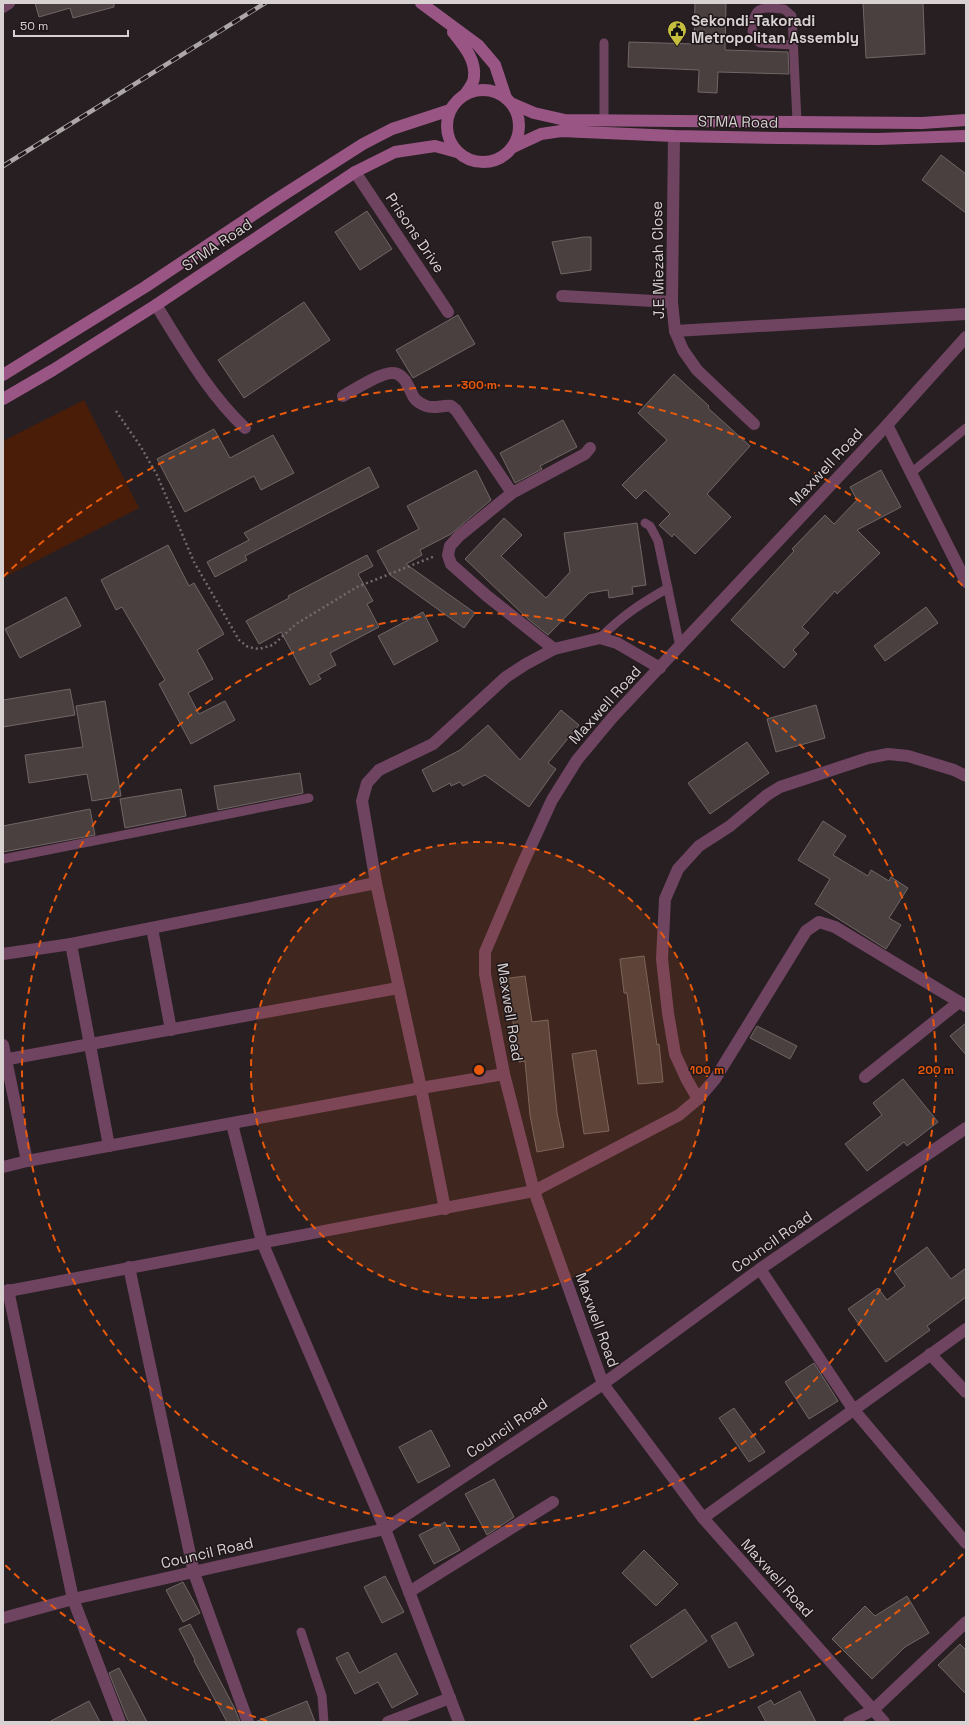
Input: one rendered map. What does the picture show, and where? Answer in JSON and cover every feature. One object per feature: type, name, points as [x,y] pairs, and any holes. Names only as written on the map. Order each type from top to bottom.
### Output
[{"type":"main road","points":[[421,3],[478,45],[495,65],[519,118],[519,134],[513,147],[501,158],[486,162],[470,160],[457,152],[449,139],[446,124],[450,110],[457,100],[466,93],[480,89],[494,91],[510,101]]},
{"type":"main road","points":[[446,22],[468,51],[473,63],[474,77],[466,93]]},
{"type":"main road","name":"STMA Road","points":[[510,101],[534,113],[564,120],[922,124],[966,120]]},
{"type":"main road","name":"STMA Road","points":[[3,375],[145,287],[280,197],[363,144],[392,129],[450,110]]},
{"type":"main road","name":"STMA Road","points":[[513,147],[541,134],[561,131],[674,136],[878,139],[966,136]]},
{"type":"main road","name":"STMA Road","points":[[3,399],[53,370],[156,305],[355,172],[395,152],[435,146],[457,152]]},
{"type":"street","points":[[3,7],[9,3]]},
{"type":"street","name":"J.E Miezah Close","points":[[674,136],[672,302],[675,331],[683,350],[697,370],[754,424]]},
{"type":"street","name":"Prisons Drive","points":[[355,172],[448,312]]},
{"type":"street","points":[[562,296],[672,302]]},
{"type":"street","points":[[156,305],[216,397],[245,428]]},
{"type":"street","points":[[675,331],[966,314]]},
{"type":"street","name":"Maxwell Road","points":[[884,1722],[703,1518],[603,1384],[534,1191],[504,1074],[485,974],[486,952],[492,933],[552,800],[577,760],[612,718],[887,425],[966,337]]},
{"type":"street","points":[[343,396],[382,375],[393,372],[401,376],[412,395],[421,403],[428,407],[451,406],[456,410],[512,493]]},
{"type":"street","points":[[887,425],[966,582]]},
{"type":"street","points":[[554,649],[487,596],[451,564],[448,555],[450,546],[459,536],[512,493],[585,454],[590,448]]},
{"type":"street","points":[[444,1209],[421,1088],[376,883],[362,801],[367,783],[379,770],[433,744],[506,677],[554,649],[600,638],[617,643],[660,668]]},
{"type":"street","points":[[698,1099],[686,1080],[675,1054],[668,1013],[662,958],[665,899],[678,870],[699,846],[730,826],[767,795],[780,787],[868,758],[888,754],[908,756],[954,770],[966,776]]},
{"type":"street","points":[[3,954],[71,944],[376,883]]},
{"type":"street","points":[[120,1722],[73,1599],[6,1291],[534,1191],[678,1115],[698,1099],[715,1078],[806,931],[819,922],[835,927],[963,1004],[865,1077]]},
{"type":"street","points":[[152,928],[171,1030]]},
{"type":"street","points":[[71,944],[109,1146]]},
{"type":"street","points":[[5,1060],[398,988]]},
{"type":"street","points":[[3,1045],[27,1161]]},
{"type":"street","points":[[3,1167],[27,1161],[504,1074]]},
{"type":"street","points":[[232,1124],[262,1242],[385,1529],[459,1722]]},
{"type":"street","name":"Council Road","points":[[3,1618],[73,1599],[385,1529],[603,1384],[760,1269],[966,1128]]},
{"type":"street","points":[[129,1267],[194,1573],[248,1722]]},
{"type":"street","points":[[760,1269],[853,1409],[966,1543]]},
{"type":"street","points":[[703,1518],[966,1329]]},
{"type":"street","points":[[930,1354],[966,1392]]},
{"type":"street","points":[[409,1592],[553,1502]]},
{"type":"street","points":[[850,1722],[873,1710],[966,1622]]},
{"type":"street","points":[[388,1722],[450,1698]]},
{"type":"lane","points":[[793,45],[760,43],[755,40],[753,36],[754,16],[757,10],[762,8],[784,9],[792,16],[797,122]]},
{"type":"lane","points":[[604,43],[604,120]]},
{"type":"lane","points":[[911,473],[966,428]]},
{"type":"lane","points":[[645,523],[650,526],[658,541],[680,647]]},
{"type":"lane","points":[[600,638],[617,621],[636,606],[668,588]]},
{"type":"lane","points":[[3,859],[309,798]]},
{"type":"lane","points":[[301,1632],[322,1696],[324,1722]]},
{"type":"path","points":[[116,411],[141,447],[156,475],[194,562],[239,640],[248,647],[259,649],[273,645],[296,624],[357,587],[435,556],[448,555]]},
{"type":"shaded area","points":[[84,400],[139,508],[3,578],[3,441]]},
{"type":"building","points":[[35,3],[114,3],[114,7],[73,18],[70,8],[39,17]]},
{"type":"building","name":"Sekondi-Takoradi Metropolitan Assembly","points":[[695,3],[726,3],[725,50],[788,52],[789,74],[718,72],[717,93],[698,92],[699,70],[628,67],[629,42],[694,44]]},
{"type":"building","points":[[863,3],[923,3],[925,54],[866,58]]},
{"type":"building","points":[[941,155],[966,174],[966,213],[922,180]]},
{"type":"building","points":[[367,211],[392,249],[360,270],[335,232]]},
{"type":"building","points":[[591,237],[591,270],[561,274],[552,242]]},
{"type":"building","points":[[304,302],[330,340],[244,398],[218,360]]},
{"type":"building","points":[[458,315],[475,344],[413,378],[396,350]]},
{"type":"building","points":[[674,374],[709,406],[708,408],[750,446],[707,494],[731,517],[695,554],[674,534],[672,537],[659,525],[670,514],[645,490],[636,499],[622,485],[667,440],[638,413]]},
{"type":"building","points":[[563,420],[577,447],[540,466],[542,469],[515,483],[500,453]]},
{"type":"building","points":[[214,429],[230,458],[273,435],[294,473],[261,490],[254,476],[185,512],[157,459]]},
{"type":"building","points":[[369,467],[379,487],[245,556],[247,560],[215,577],[207,562],[249,540],[244,533]]},
{"type":"building","points":[[476,470],[491,500],[451,534],[420,550],[422,555],[406,564],[475,613],[464,628],[390,575],[377,551],[419,529],[407,506]]},
{"type":"building","points":[[881,470],[901,507],[857,530],[880,553],[837,594],[835,591],[802,627],[809,633],[793,650],[797,654],[784,668],[731,620],[794,551],[792,549],[825,515],[834,524],[857,500],[850,487]]},
{"type":"building","points":[[504,518],[522,535],[501,556],[546,598],[570,572],[564,533],[637,523],[646,585],[632,587],[633,594],[609,598],[608,590],[589,593],[548,635],[528,619],[465,559]]},
{"type":"building","points":[[168,545],[189,586],[194,583],[224,634],[197,650],[213,679],[188,693],[199,714],[225,701],[235,720],[191,744],[159,684],[165,680],[122,607],[116,610],[101,580]]},
{"type":"building","points":[[367,555],[373,566],[358,574],[373,601],[367,604],[379,627],[330,653],[336,665],[318,675],[321,679],[310,685],[281,632],[259,644],[246,621],[289,598],[288,596]]},
{"type":"building","points":[[66,597],[81,626],[20,658],[5,629]]},
{"type":"building","points":[[926,607],[938,623],[885,661],[874,646]]},
{"type":"building","points":[[423,612],[438,641],[394,665],[378,636]]},
{"type":"building","points":[[70,689],[75,715],[3,727],[3,700]]},
{"type":"building","points":[[105,701],[121,796],[92,801],[87,774],[29,783],[25,755],[83,747],[76,706]]},
{"type":"building","points":[[816,705],[825,738],[776,752],[767,719]]},
{"type":"building","points":[[561,710],[579,725],[548,763],[556,769],[529,807],[485,775],[463,786],[460,782],[451,786],[450,783],[433,792],[422,770],[460,750],[488,725],[520,760]]},
{"type":"building","points":[[747,742],[769,773],[710,814],[688,783]]},
{"type":"building","points":[[300,773],[303,793],[218,810],[214,786]]},
{"type":"building","points":[[181,789],[186,816],[125,828],[120,799]]},
{"type":"building","points":[[90,809],[95,835],[3,852],[3,826]]},
{"type":"building","points":[[823,821],[846,836],[833,855],[868,876],[871,870],[889,881],[891,877],[908,888],[889,918],[901,925],[886,949],[815,904],[830,879],[798,860]]},
{"type":"building","points":[[644,956],[657,1045],[659,1044],[663,1082],[638,1084],[627,993],[624,993],[620,959]]},
{"type":"building","points":[[525,976],[532,1022],[548,1020],[557,1113],[564,1147],[537,1152],[530,1115],[525,1061],[519,1062],[512,1015],[509,1015],[503,979]]},
{"type":"building","points":[[966,1023],[966,1055],[950,1036]]},
{"type":"building","points":[[757,1026],[797,1046],[790,1059],[750,1038]]},
{"type":"building","points":[[596,1050],[609,1131],[584,1134],[572,1054]]},
{"type":"building","points":[[903,1079],[938,1122],[907,1146],[904,1142],[867,1171],[845,1144],[882,1115],[873,1103]]},
{"type":"building","points":[[927,1247],[951,1279],[966,1268],[966,1297],[927,1326],[930,1330],[886,1362],[848,1309],[878,1288],[887,1300],[905,1286],[894,1271]]},
{"type":"building","points":[[814,1363],[838,1401],[809,1419],[785,1382]]},
{"type":"building","points":[[734,1408],[765,1452],[749,1462],[719,1418]]},
{"type":"building","points":[[431,1430],[450,1466],[418,1483],[399,1447]]},
{"type":"building","points":[[494,1479],[514,1517],[487,1535],[465,1494]]},
{"type":"building","points":[[445,1522],[460,1550],[434,1564],[419,1535]]},
{"type":"building","points":[[644,1550],[678,1584],[656,1606],[622,1573]]},
{"type":"building","points":[[385,1576],[404,1612],[382,1623],[364,1587]]},
{"type":"building","points":[[183,1582],[200,1613],[183,1622],[166,1590]]},
{"type":"building","points":[[907,1596],[929,1633],[905,1647],[872,1679],[832,1639],[865,1606],[875,1616]]},
{"type":"building","points":[[685,1609],[707,1641],[652,1678],[630,1646]]},
{"type":"building","points":[[736,1622],[754,1655],[729,1668],[711,1636]]},
{"type":"building","points":[[190,1624],[235,1709],[240,1722],[227,1722],[194,1661],[195,1660],[179,1629]]},
{"type":"building","points":[[960,1644],[966,1650],[966,1694],[938,1665]]},
{"type":"building","points":[[348,1652],[359,1673],[396,1653],[418,1694],[392,1708],[378,1682],[355,1694],[336,1658]]},
{"type":"building","points":[[119,1668],[147,1722],[129,1722],[109,1673]]},
{"type":"building","points":[[800,1691],[816,1722],[766,1722],[758,1707],[771,1700],[774,1705]]},
{"type":"building","points":[[89,1701],[100,1722],[49,1722]]},
{"type":"building","points":[[307,1701],[315,1722],[255,1722]]},
{"type":"railway","points":[[3,166],[265,3]]},
{"type":"place","name":"Sekondi-Takoradi Metropolitan Assembly","points":[[677,47]]}]
